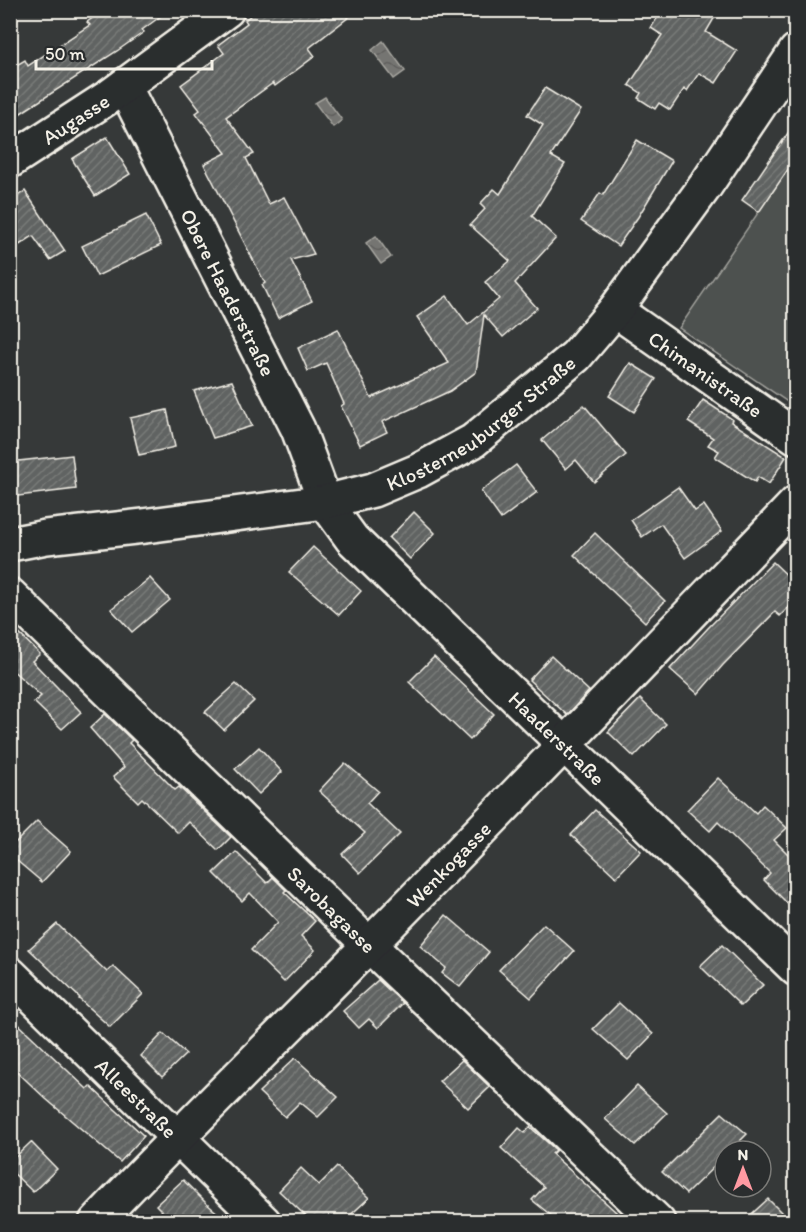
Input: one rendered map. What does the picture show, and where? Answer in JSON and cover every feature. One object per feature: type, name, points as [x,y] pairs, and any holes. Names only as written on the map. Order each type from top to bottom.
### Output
[{"type":"street","name":"Augasse","points":[[10,161],[124,86],[227,10]]},
{"type":"street","name":"Klosterneuburger Straße","points":[[10,544],[46,537],[324,502],[373,490],[418,471],[473,441],[576,356],[615,310],[706,185],[791,39]]},
{"type":"street","name":"Obere Haaderstraße","points":[[124,86],[298,429],[324,502]]},
{"type":"street","name":"Chimanistraße","points":[[615,310],[795,437]]},
{"type":"street","name":"Haaderstraße","points":[[324,502],[352,539],[795,969]]},
{"type":"street","name":"Wenkogasse","points":[[96,1221],[176,1137],[369,945],[564,745],[795,503]]},
{"type":"street","name":"Sarobagasse","points":[[10,595],[369,945],[658,1221]]},
{"type":"street","name":"Alleestraße","points":[[10,974],[264,1221]]},
{"type":"path","points":[[791,39],[795,13]]},
{"type":"shaded area","points":[[795,159],[796,407],[679,328]]},
{"type":"water","points":[[383,41],[405,71],[394,79],[372,50]]},
{"type":"water","points":[[325,97],[342,120],[333,127],[315,103]]},
{"type":"water","points":[[376,236],[391,257],[381,264],[366,243]]},
{"type":"building","points":[[104,10],[169,10],[117,51],[10,120],[10,69],[25,60],[28,66],[90,25],[87,22]]},
{"type":"building","points":[[257,10],[358,10],[309,48],[315,56],[275,86],[273,83],[226,117],[254,154],[246,158],[269,204],[284,197],[314,254],[291,260],[312,301],[278,318],[262,285],[265,283],[204,164],[226,153],[196,113],[200,110],[181,85],[224,53],[218,45],[247,23],[245,20]]},
{"type":"building","points":[[662,10],[719,10],[706,32],[737,51],[716,83],[699,73],[687,91],[684,89],[670,110],[659,103],[655,109],[638,98],[641,93],[629,85],[662,35],[651,28]]},
{"type":"building","points":[[545,88],[581,110],[551,156],[565,164],[532,216],[556,238],[515,283],[537,308],[503,337],[484,315],[476,372],[450,391],[382,422],[387,432],[360,445],[341,406],[344,404],[326,363],[308,371],[298,348],[338,329],[371,398],[449,363],[417,317],[447,296],[468,325],[499,299],[485,282],[510,261],[470,225],[485,209],[480,204],[494,189],[500,194],[543,125],[527,115]]},
{"type":"building","points":[[795,123],[795,159],[759,212],[742,200]]},
{"type":"building","points":[[107,137],[130,174],[95,196],[72,159]]},
{"type":"building","points":[[637,140],[672,161],[618,246],[581,221],[600,193],[603,195]]},
{"type":"building","points":[[25,191],[65,251],[50,260],[33,236],[10,251],[10,201]]},
{"type":"building","points":[[146,215],[161,245],[97,276],[82,246]]},
{"type":"building","points":[[630,363],[656,379],[634,412],[609,396]]},
{"type":"building","points":[[232,381],[252,426],[213,438],[194,391]]},
{"type":"building","points":[[703,400],[732,419],[731,422],[786,457],[769,484],[758,477],[755,482],[715,457],[719,451],[708,445],[713,438],[688,422]]},
{"type":"building","points":[[584,405],[626,455],[594,482],[576,460],[566,469],[542,440]]},
{"type":"building","points":[[167,410],[175,447],[139,455],[130,418]]},
{"type":"building","points":[[72,455],[76,489],[10,497],[10,462]]},
{"type":"building","points":[[516,465],[537,492],[501,519],[481,491]]},
{"type":"building","points":[[678,487],[695,511],[704,505],[722,531],[685,558],[661,524],[642,537],[631,520]]},
{"type":"building","points":[[414,512],[435,533],[410,559],[389,538]]},
{"type":"building","points":[[595,533],[665,601],[645,622],[574,555]]},
{"type":"building","points":[[313,547],[361,591],[339,615],[289,572]]},
{"type":"building","points":[[773,562],[795,583],[795,601],[780,616],[775,612],[698,694],[670,669]]},
{"type":"building","points":[[150,578],[170,600],[132,632],[111,609]]},
{"type":"building","points":[[10,625],[40,654],[32,661],[81,712],[62,729],[34,702],[41,696],[10,668]]},
{"type":"building","points":[[551,656],[589,691],[567,715],[529,680]]},
{"type":"building","points":[[434,657],[494,714],[470,740],[409,682]]},
{"type":"building","points":[[236,684],[254,701],[224,730],[205,712]]},
{"type":"building","points":[[640,699],[666,724],[634,757],[608,732]]},
{"type":"building","points":[[105,714],[132,740],[129,743],[175,790],[179,787],[231,837],[218,850],[189,822],[178,833],[142,798],[138,802],[113,777],[124,767],[90,728]]},
{"type":"building","points":[[259,747],[282,772],[259,794],[235,769]]},
{"type":"building","points":[[345,763],[378,791],[367,803],[400,834],[360,873],[342,854],[365,833],[319,791]]},
{"type":"building","points":[[718,778],[756,813],[763,805],[787,828],[774,840],[795,861],[795,911],[764,880],[770,873],[718,822],[710,831],[687,810]]},
{"type":"building","points":[[595,810],[641,851],[616,877],[571,835]]},
{"type":"building","points":[[37,821],[71,851],[42,882],[10,855],[10,848]]},
{"type":"building","points":[[236,852],[267,883],[273,877],[286,890],[284,892],[315,921],[301,936],[315,950],[284,982],[251,950],[278,922],[250,893],[242,901],[214,873]]},
{"type":"building","points":[[446,915],[489,952],[460,987],[442,973],[446,968],[420,946]]},
{"type":"building","points":[[57,924],[107,972],[113,966],[143,994],[110,1027],[29,949]]},
{"type":"building","points":[[544,924],[574,951],[531,998],[499,970]]},
{"type":"building","points":[[722,945],[763,985],[741,1006],[700,966]]},
{"type":"building","points":[[378,980],[403,1003],[378,1028],[369,1019],[359,1028],[343,1011]]},
{"type":"building","points":[[619,1003],[653,1034],[628,1060],[593,1029]]},
{"type":"building","points":[[10,1016],[87,1089],[90,1086],[144,1136],[120,1162],[10,1065]]},
{"type":"building","points":[[163,1033],[186,1054],[162,1077],[141,1056]]},
{"type":"building","points":[[295,1058],[338,1097],[318,1117],[300,1102],[285,1117],[259,1092]]},
{"type":"building","points":[[462,1060],[490,1087],[468,1108],[439,1081]]},
{"type":"building","points":[[637,1086],[667,1113],[635,1145],[605,1119]]},
{"type":"building","points":[[722,1113],[747,1134],[742,1139],[713,1139],[713,1168],[686,1194],[662,1172]]},
{"type":"building","points":[[530,1127],[556,1150],[552,1154],[626,1221],[558,1221],[532,1200],[544,1187],[501,1148],[519,1128],[525,1133]]},
{"type":"building","points":[[31,1142],[57,1169],[33,1192],[10,1170],[10,1162]]},
{"type":"building","points":[[337,1167],[369,1198],[344,1221],[311,1221],[279,1191],[301,1168],[319,1185]]},
{"type":"building","points":[[183,1180],[227,1221],[172,1221],[156,1205]]},
{"type":"building","points":[[768,1199],[790,1221],[744,1221]]}]
